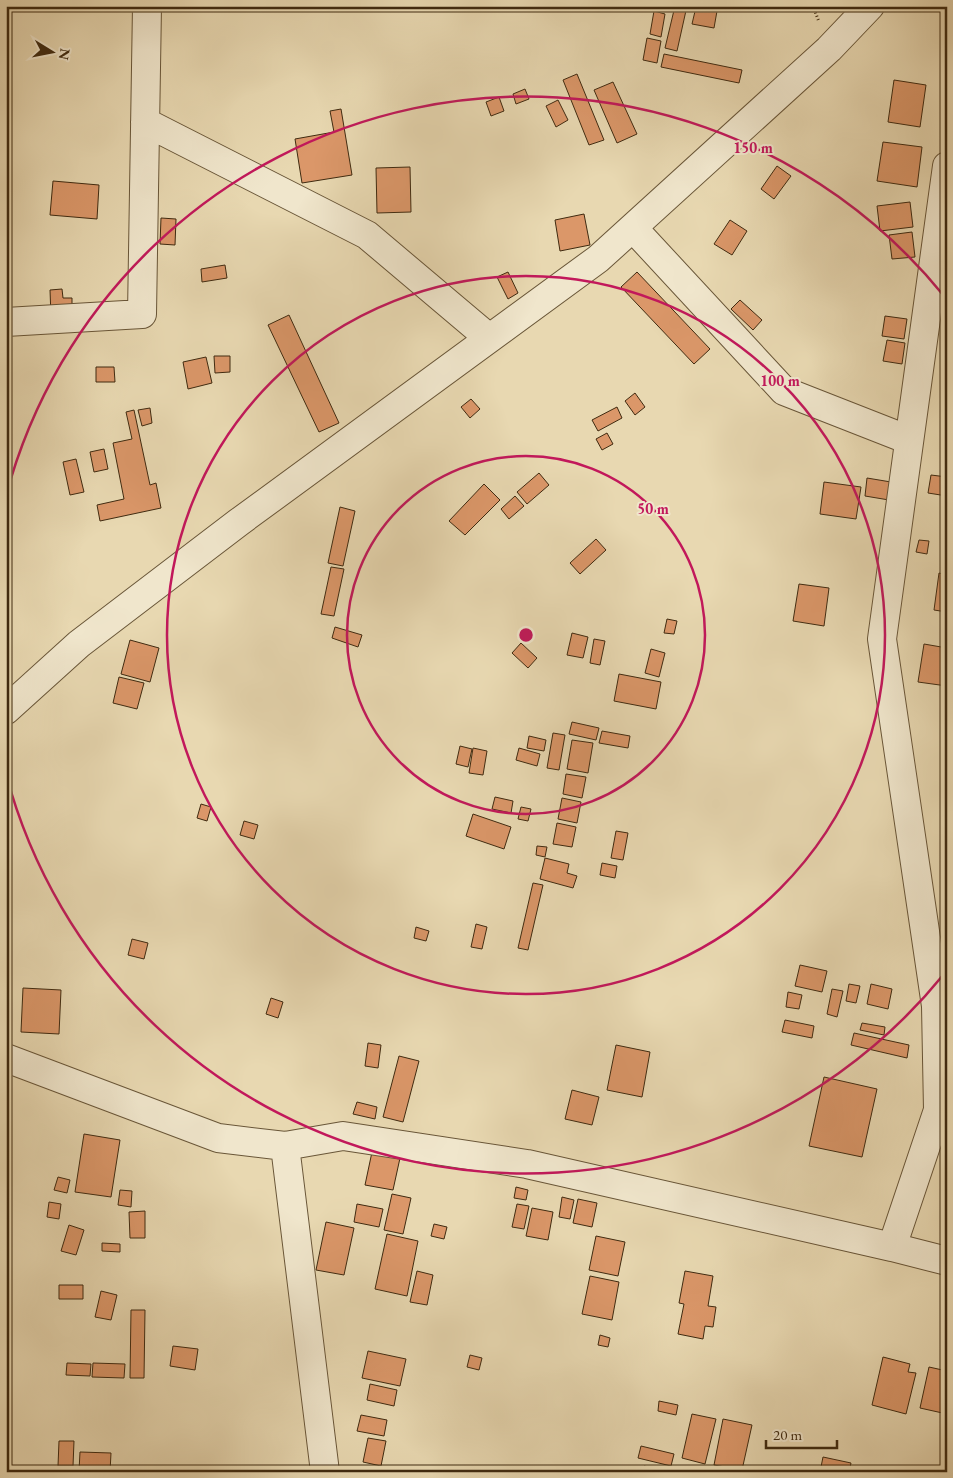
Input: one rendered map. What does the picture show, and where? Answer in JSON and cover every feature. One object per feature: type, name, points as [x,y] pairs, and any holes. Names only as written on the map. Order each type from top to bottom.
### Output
[{"type":"street","points":[[6,322],[142,314],[147,6]]},
{"type":"street","points":[[6,710],[79,644],[239,522],[598,259],[829,49],[870,6]]},
{"type":"street","points":[[145,122],[367,234],[489,338]]},
{"type":"street","points":[[892,1246],[942,1109],[936,1006],[882,639],[947,166]]},
{"type":"street","points":[[633,228],[784,391],[909,440]]},
{"type":"street","points":[[6,1058],[218,1138],[285,1146],[343,1136],[528,1164],[892,1246],[947,1261]]},
{"type":"street","points":[[285,1146],[325,1472]]},
{"type":"building","points":[[675,6],[687,6],[677,51],[665,48]]},
{"type":"building","points":[[696,7],[717,11],[714,28],[692,24]]},
{"type":"building","points":[[654,11],[665,14],[661,37],[650,34]]},
{"type":"building","points":[[647,38],[661,41],[657,63],[643,60]]},
{"type":"building","points":[[664,54],[742,70],[739,83],[661,67]]},
{"type":"building","points":[[577,74],[604,140],[589,145],[563,80]]},
{"type":"building","points":[[894,80],[926,85],[920,127],[888,122]]},
{"type":"building","points":[[613,82],[637,134],[617,143],[594,90]]},
{"type":"building","points":[[525,89],[529,99],[516,104],[513,94]]},
{"type":"building","points":[[499,97],[504,111],[491,116],[486,102]]},
{"type":"building","points":[[558,100],[568,120],[556,127],[546,106]]},
{"type":"building","points":[[341,109],[352,175],[302,183],[295,139],[334,132],[330,111]]},
{"type":"building","points":[[883,142],[922,147],[917,187],[877,181]]},
{"type":"building","points":[[777,166],[791,176],[774,199],[761,189]]},
{"type":"building","points":[[410,167],[411,212],[377,213],[376,168]]},
{"type":"building","points":[[53,181],[99,185],[97,219],[50,215]]},
{"type":"building","points":[[910,202],[913,227],[880,231],[877,206]]},
{"type":"building","points":[[584,214],[590,245],[560,251],[555,220]]},
{"type":"building","points":[[161,218],[176,219],[175,245],[160,244]]},
{"type":"building","points":[[730,220],[747,231],[732,255],[714,244]]},
{"type":"building","points":[[912,232],[915,257],[892,259],[889,235]]},
{"type":"building","points":[[225,265],[227,278],[202,282],[201,269]]},
{"type":"building","points":[[508,272],[518,293],[508,299],[497,277]]},
{"type":"building","points":[[637,272],[710,349],[694,364],[621,287]]},
{"type":"building","points":[[62,289],[63,298],[72,298],[72,317],[51,317],[50,290]]},
{"type":"building","points":[[740,300],[762,320],[753,330],[731,309]]},
{"type":"building","points":[[289,315],[339,423],[319,432],[268,325]]},
{"type":"building","points":[[885,316],[907,319],[904,339],[882,336]]},
{"type":"building","points":[[887,340],[905,343],[902,364],[883,361]]},
{"type":"building","points":[[214,356],[230,356],[230,372],[215,373]]},
{"type":"building","points":[[206,357],[212,383],[188,389],[183,362]]},
{"type":"building","points":[[96,367],[114,367],[115,382],[96,382]]},
{"type":"building","points":[[635,393],[645,407],[635,415],[625,401]]},
{"type":"building","points":[[471,399],[480,409],[470,418],[461,407]]},
{"type":"building","points":[[617,407],[622,418],[598,431],[592,420]]},
{"type":"building","points":[[150,408],[152,423],[142,426],[138,410]]},
{"type":"building","points":[[134,410],[150,485],[156,483],[161,508],[100,521],[97,505],[124,499],[113,443],[132,439],[126,412]]},
{"type":"building","points":[[607,433],[613,444],[602,450],[596,439]]},
{"type":"building","points":[[104,449],[108,469],[94,472],[90,452]]},
{"type":"building","points":[[76,459],[84,492],[70,495],[63,462]]},
{"type":"building","points":[[539,473],[549,485],[527,504],[517,492]]},
{"type":"building","points":[[931,475],[947,477],[947,496],[928,493]]},
{"type":"building","points":[[867,478],[891,482],[889,500],[865,496]]},
{"type":"building","points":[[824,482],[861,487],[856,519],[820,514]]},
{"type":"building","points":[[484,484],[500,500],[465,535],[449,521]]},
{"type":"building","points":[[515,496],[524,506],[509,519],[501,509]]},
{"type":"building","points":[[340,507],[355,511],[343,566],[328,563]]},
{"type":"building","points":[[596,539],[606,550],[580,574],[570,563]]},
{"type":"building","points":[[919,540],[929,541],[927,554],[916,552]]},
{"type":"building","points":[[331,567],[344,569],[334,616],[321,614]]},
{"type":"building","points":[[939,573],[947,575],[947,612],[934,610]]},
{"type":"building","points":[[799,584],[829,588],[824,626],[793,621]]},
{"type":"building","points":[[667,619],[677,621],[674,634],[664,633]]},
{"type":"building","points":[[335,627],[362,635],[358,647],[332,638]]},
{"type":"building","points":[[572,633],[588,637],[583,658],[567,655]]},
{"type":"building","points":[[594,639],[605,641],[600,665],[590,663]]},
{"type":"building","points":[[130,640],[159,648],[150,682],[121,674]]},
{"type":"building","points":[[521,643],[537,658],[528,668],[512,653]]},
{"type":"building","points":[[924,644],[947,648],[947,686],[918,682]]},
{"type":"building","points":[[651,649],[665,653],[659,677],[645,673]]},
{"type":"building","points":[[619,674],[661,682],[656,709],[614,701]]},
{"type":"building","points":[[119,677],[144,683],[137,709],[113,703]]},
{"type":"building","points":[[572,722],[599,728],[596,740],[569,734]]},
{"type":"building","points":[[602,731],[630,736],[628,748],[599,743]]},
{"type":"building","points":[[553,733],[565,735],[559,770],[547,768]]},
{"type":"building","points":[[529,736],[546,740],[544,751],[527,748]]},
{"type":"building","points":[[572,740],[593,743],[588,773],[567,769]]},
{"type":"building","points":[[460,746],[472,749],[468,767],[456,764]]},
{"type":"building","points":[[473,748],[487,751],[483,775],[469,773]]},
{"type":"building","points":[[519,748],[540,754],[537,766],[516,760]]},
{"type":"building","points":[[566,774],[586,777],[582,798],[563,794]]},
{"type":"building","points":[[495,797],[513,801],[511,813],[492,809]]},
{"type":"building","points":[[562,798],[581,802],[577,823],[558,819]]},
{"type":"building","points":[[201,804],[211,807],[207,821],[197,818]]},
{"type":"building","points":[[521,807],[531,809],[528,821],[518,819]]},
{"type":"building","points":[[473,814],[511,827],[504,849],[466,836]]},
{"type":"building","points":[[244,821],[258,825],[254,839],[240,835]]},
{"type":"building","points":[[6,823],[9,823],[9,930],[6,930]]},
{"type":"building","points":[[557,823],[576,827],[572,847],[553,844]]},
{"type":"building","points":[[616,831],[628,833],[623,860],[611,858]]},
{"type":"building","points":[[537,846],[547,847],[545,857],[536,855]]},
{"type":"building","points":[[545,858],[569,864],[567,873],[577,876],[573,888],[540,879]]},
{"type":"building","points":[[602,863],[617,866],[615,878],[600,875]]},
{"type":"building","points":[[533,883],[543,885],[528,950],[518,948]]},
{"type":"building","points":[[476,924],[487,927],[482,949],[471,947]]},
{"type":"building","points":[[416,927],[429,931],[426,941],[414,938]]},
{"type":"building","points":[[132,939],[148,943],[144,959],[128,955]]},
{"type":"building","points":[[800,965],[827,971],[822,992],[795,986]]},
{"type":"building","points":[[849,984],[860,986],[856,1003],[846,1001]]},
{"type":"building","points":[[871,984],[892,989],[888,1009],[867,1004]]},
{"type":"building","points":[[23,988],[61,990],[59,1034],[21,1032]]},
{"type":"building","points":[[832,989],[843,991],[837,1017],[827,1014]]},
{"type":"building","points":[[788,992],[802,995],[799,1009],[786,1007]]},
{"type":"building","points":[[271,998],[283,1002],[278,1018],[266,1014]]},
{"type":"building","points":[[785,1020],[814,1026],[812,1038],[782,1032]]},
{"type":"building","points":[[862,1023],[885,1027],[884,1035],[860,1030]]},
{"type":"building","points":[[854,1033],[909,1045],[907,1058],[851,1045]]},
{"type":"building","points":[[368,1043],[381,1045],[378,1068],[365,1066]]},
{"type":"building","points":[[616,1045],[650,1052],[642,1097],[607,1090]]},
{"type":"building","points":[[399,1056],[419,1061],[403,1122],[383,1117]]},
{"type":"building","points":[[824,1077],[877,1089],[862,1157],[809,1146]]},
{"type":"building","points":[[572,1090],[599,1097],[592,1125],[565,1119]]},
{"type":"building","points":[[357,1102],[377,1107],[375,1119],[353,1114]]},
{"type":"building","points":[[84,1134],[120,1140],[111,1197],[75,1192]]},
{"type":"building","points":[[372,1152],[400,1158],[393,1190],[365,1185]]},
{"type":"building","points":[[58,1177],[70,1180],[67,1193],[54,1190]]},
{"type":"building","points":[[516,1187],[528,1190],[526,1200],[514,1198]]},
{"type":"building","points":[[120,1190],[132,1191],[131,1207],[118,1205]]},
{"type":"building","points":[[392,1194],[411,1198],[403,1234],[384,1230]]},
{"type":"building","points":[[562,1197],[574,1200],[570,1219],[559,1217]]},
{"type":"building","points":[[578,1199],[597,1203],[592,1227],[573,1223]]},
{"type":"building","points":[[49,1202],[61,1204],[59,1219],[47,1217]]},
{"type":"building","points":[[357,1204],[383,1209],[379,1227],[354,1222]]},
{"type":"building","points":[[517,1204],[529,1206],[524,1229],[512,1227]]},
{"type":"building","points":[[532,1208],[553,1212],[548,1240],[526,1236]]},
{"type":"building","points":[[145,1211],[145,1238],[130,1238],[129,1212]]},
{"type":"building","points":[[326,1222],[354,1228],[344,1275],[316,1270]]},
{"type":"building","points":[[434,1224],[447,1227],[444,1239],[431,1236]]},
{"type":"building","points":[[69,1225],[84,1230],[76,1255],[61,1251]]},
{"type":"building","points":[[387,1234],[418,1241],[407,1296],[375,1289]]},
{"type":"building","points":[[596,1236],[625,1242],[618,1276],[589,1270]]},
{"type":"building","points":[[102,1243],[120,1244],[120,1252],[102,1251]]},
{"type":"building","points":[[417,1271],[433,1275],[427,1305],[410,1302]]},
{"type":"building","points":[[685,1271],[713,1276],[708,1306],[716,1307],[713,1327],[705,1326],[703,1339],[678,1334],[684,1304],[679,1303]]},
{"type":"building","points":[[590,1276],[619,1282],[612,1320],[582,1314]]},
{"type":"building","points":[[59,1285],[83,1285],[83,1299],[59,1299]]},
{"type":"building","points":[[101,1291],[117,1295],[111,1320],[95,1317]]},
{"type":"building","points":[[131,1310],[145,1310],[144,1378],[130,1378]]},
{"type":"building","points":[[600,1335],[610,1338],[608,1347],[598,1345]]},
{"type":"building","points":[[173,1346],[198,1349],[195,1370],[170,1366]]},
{"type":"building","points":[[368,1351],[406,1359],[400,1386],[362,1378]]},
{"type":"building","points":[[470,1355],[482,1358],[479,1370],[467,1367]]},
{"type":"building","points":[[883,1357],[910,1364],[908,1372],[916,1373],[906,1414],[872,1405]]},
{"type":"building","points":[[67,1363],[91,1364],[90,1376],[66,1375]]},
{"type":"building","points":[[93,1363],[125,1364],[124,1378],[92,1377]]},
{"type":"building","points":[[929,1367],[947,1371],[947,1414],[920,1408]]},
{"type":"building","points":[[370,1384],[397,1390],[394,1406],[367,1400]]},
{"type":"building","points":[[659,1401],[678,1405],[676,1415],[658,1411]]},
{"type":"building","points":[[692,1414],[716,1419],[705,1464],[682,1458]]},
{"type":"building","points":[[361,1415],[387,1420],[384,1436],[357,1431]]},
{"type":"building","points":[[723,1419],[752,1425],[742,1470],[714,1465]]},
{"type":"building","points":[[368,1438],[386,1441],[381,1466],[363,1462]]},
{"type":"building","points":[[59,1441],[74,1441],[73,1466],[58,1466]]},
{"type":"building","points":[[641,1446],[674,1454],[671,1466],[638,1458]]},
{"type":"building","points":[[80,1452],[111,1453],[110,1472],[79,1471]]},
{"type":"building","points":[[823,1457],[851,1463],[849,1472],[820,1472]]},
{"type":"building","points":[[644,1466],[670,1472],[643,1472]]}]
